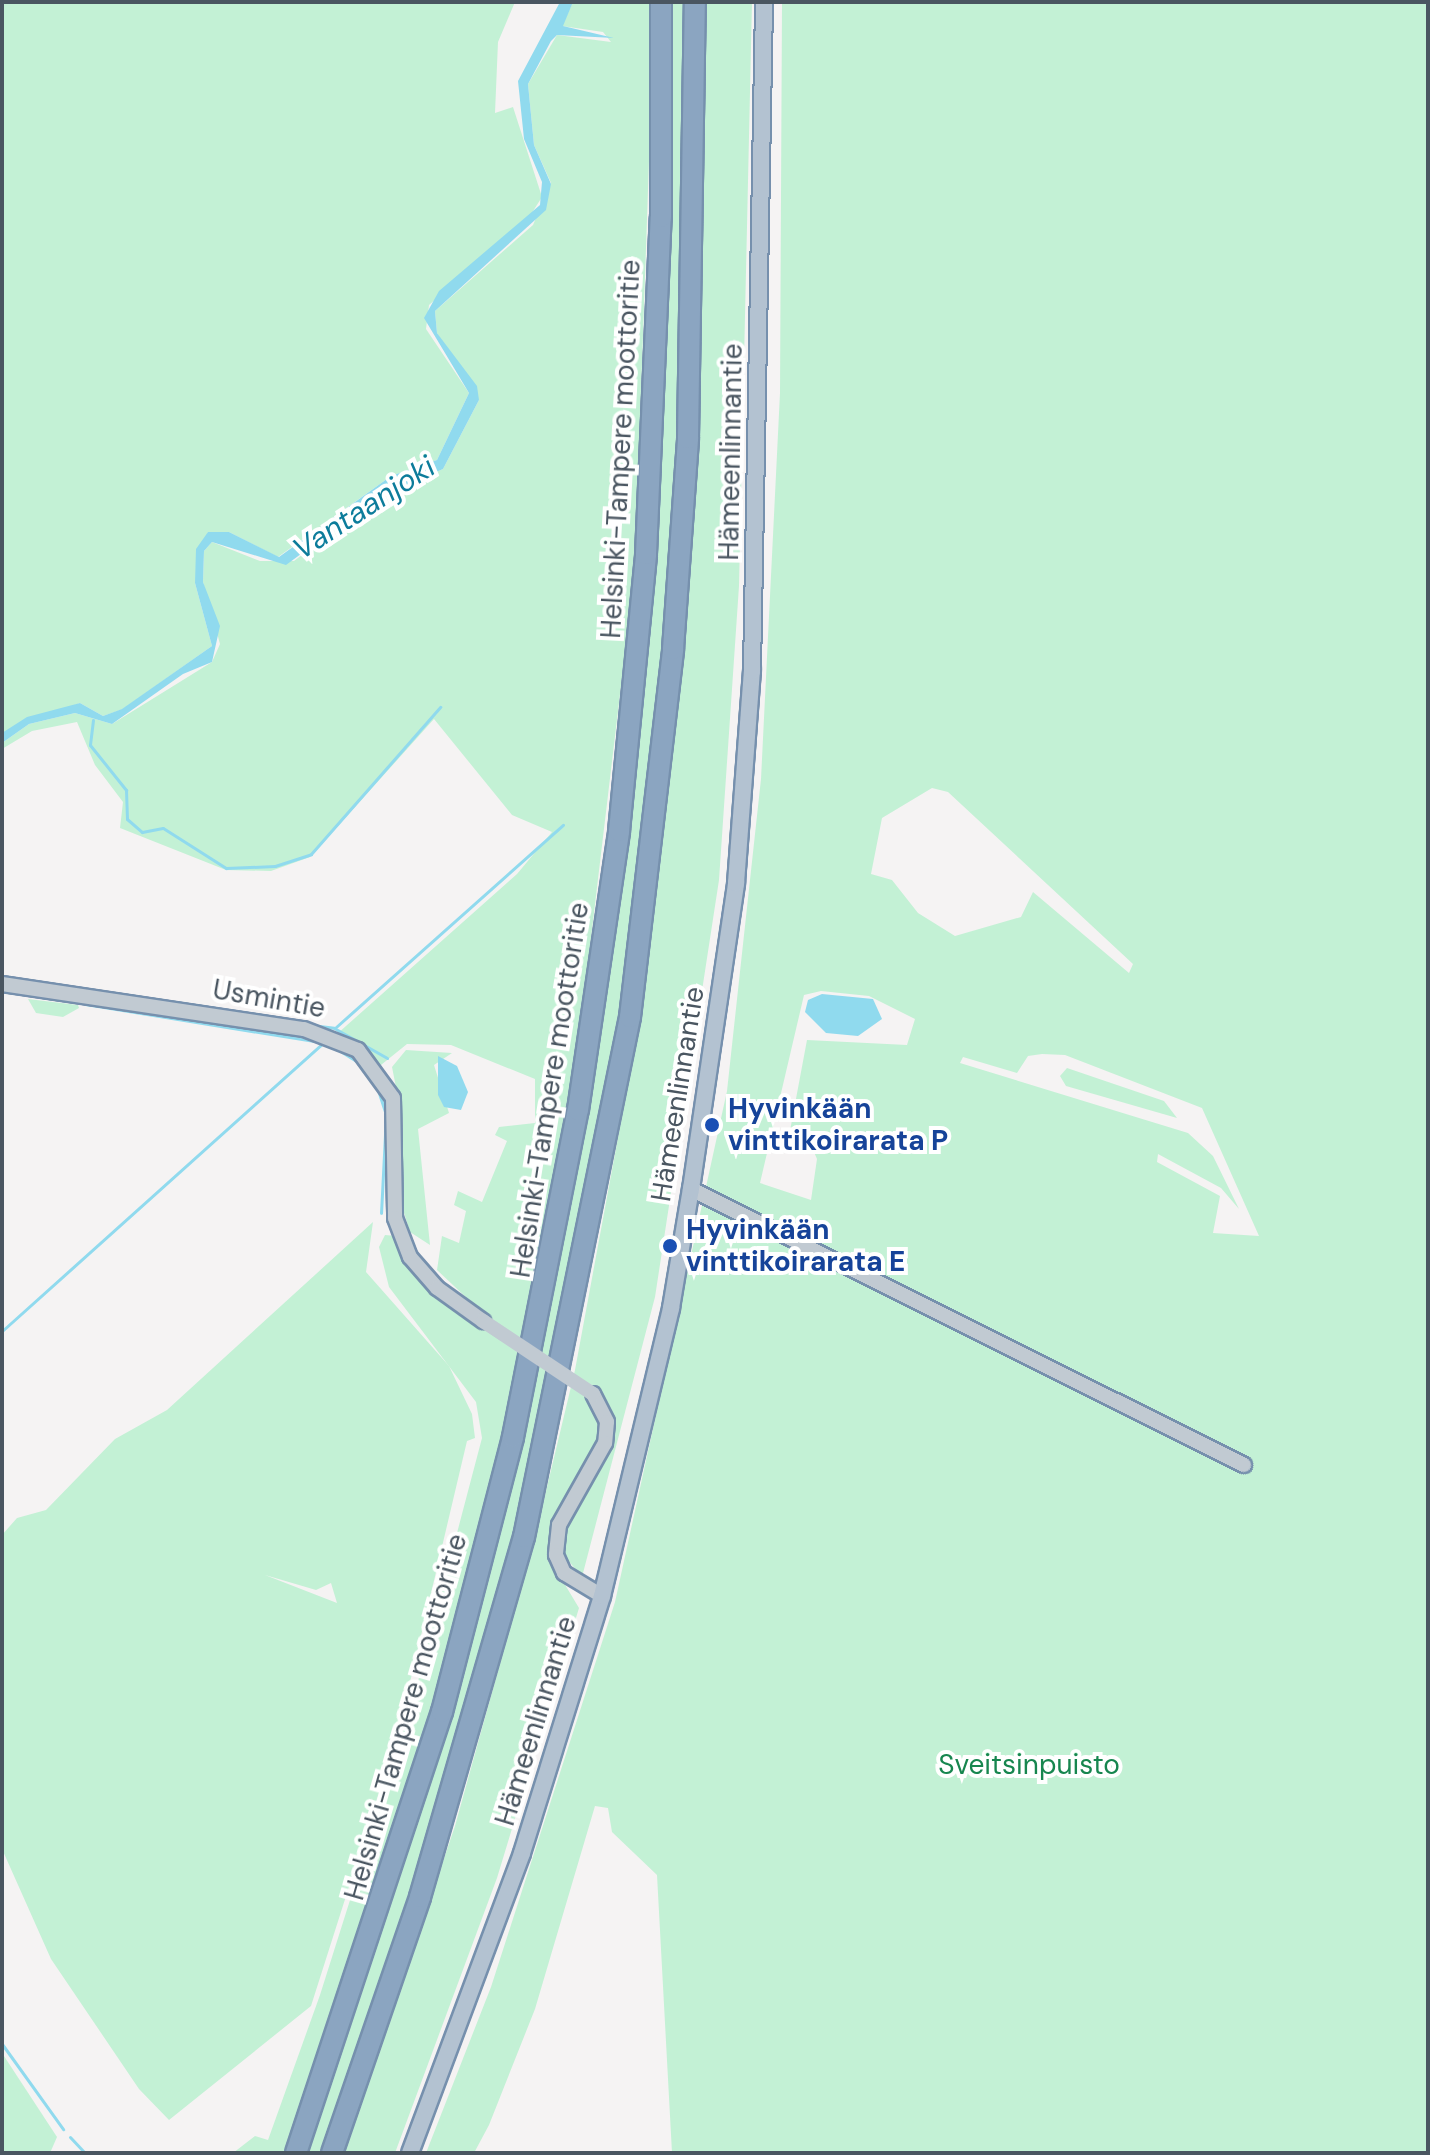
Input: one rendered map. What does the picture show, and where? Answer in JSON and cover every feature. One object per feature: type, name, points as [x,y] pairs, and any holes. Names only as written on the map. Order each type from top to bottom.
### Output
[{"type":"highway","name":"Helsinki-Tampere moottoritie","points":[[296,2153],[442,1712],[513,1437],[578,1110],[619,831],[646,554],[660,248],[661,2]]},
{"type":"highway","points":[[332,2153],[420,1897],[520,1552],[572,1324],[630,1017],[673,649],[688,438],[695,2]]},
{"type":"main road","name":"Hämeenlinnantie","points":[[410,2153],[526,1841],[602,1596],[671,1308],[691,1189],[736,883],[752,671],[764,2]]},
{"type":"street","name":"Usmintie","points":[[2,984],[304,1029],[358,1050],[393,1098],[393,1202],[410,1257],[437,1288],[593,1394],[607,1422],[605,1443],[559,1525],[556,1555],[564,1573],[602,1596]]},
{"type":"street","points":[[691,1189],[1244,1465]]},
{"type":"green space","points":[[2,2],[515,2],[498,42],[495,113],[513,107],[542,197],[528,219],[429,305],[426,329],[469,393],[437,460],[391,476],[278,557],[229,532],[208,532],[195,583],[212,646],[123,709],[103,716],[80,703],[2,733]]},
{"type":"green space","points":[[573,2],[651,2],[652,74],[635,568],[574,1081],[507,1420],[418,1758],[286,2153],[233,2153],[255,2136],[268,2140],[320,1995],[412,1704],[482,1438],[476,1402],[389,1287],[379,1247],[385,1235],[396,1236],[420,1278],[488,1318],[437,1270],[442,1236],[459,1243],[466,1211],[454,1205],[458,1191],[482,1202],[507,1141],[495,1135],[499,1127],[535,1123],[535,1079],[451,1045],[407,1044],[381,1065],[337,1034],[517,874],[552,832],[512,815],[434,719],[310,857],[271,871],[226,870],[120,828],[123,802],[95,765],[77,722],[32,731],[2,749],[2,743],[29,724],[75,713],[112,724],[212,662],[220,644],[203,582],[204,551],[212,542],[260,561],[294,561],[377,497],[443,469],[479,400],[437,333],[435,311],[533,225],[551,183],[534,145],[528,84],[557,35],[611,42],[603,32],[562,26]]},
{"type":"green space","points":[[669,2],[689,2],[688,250],[669,624],[627,984],[528,1490],[459,1750],[326,2153],[304,2153],[440,1743],[584,1121],[649,626],[664,401]]},
{"type":"green space","points":[[706,2],[752,2],[739,586],[719,880],[655,1297],[582,1577],[562,1553],[565,1531],[609,1452],[612,1414],[596,1389],[599,1446],[551,1533],[549,1558],[579,1608],[497,1878],[395,2153],[344,2153],[455,1826],[535,1537],[575,1370],[642,1008],[695,509]]},
{"type":"green space","name":"Sveitsinpuisto","points":[[782,2],[1428,2],[1428,2153],[672,2153],[657,1875],[612,1832],[608,1808],[595,1806],[535,2009],[489,2125],[474,2153],[426,2153],[491,1987],[615,1602],[727,1091],[761,779],[780,393]],"holes":[[[932,788],[948,792],[1133,964],[1129,973],[1033,892],[1021,917],[955,936],[918,913],[892,880],[871,874],[882,818]],[[821,991],[869,996],[915,1019],[907,1045],[807,1040],[789,1136],[811,1145],[817,1159],[811,1200],[760,1183],[804,995]],[[1065,1055],[1202,1108],[1259,1236],[1213,1233],[1220,1196],[1157,1162],[1158,1154],[1221,1188],[1239,1209],[1213,1156],[1188,1133],[960,1063],[963,1057],[1017,1073],[1028,1056]]]},
{"type":"green space","points":[[28,999],[78,1005],[79,1008],[63,1017],[36,1013]]},
{"type":"green space","points":[[406,1050],[452,1053],[434,1065],[449,1113],[418,1129],[430,1245],[410,1232],[401,1203],[403,1123],[392,1067]]},
{"type":"green space","points":[[1067,1068],[1164,1101],[1177,1118],[1066,1086],[1060,1076]]},
{"type":"green space","points":[[373,1222],[366,1272],[449,1366],[472,1414],[475,1438],[467,1441],[398,1733],[311,2006],[169,2120],[139,2089],[51,1959],[2,1849],[2,1535],[17,1518],[46,1510],[115,1439],[167,1410]],"holes":[[[265,1575],[316,1590],[331,1583],[337,1603]]]},
{"type":"green space","points":[[2,2053],[57,2137],[50,2153],[2,2153]]},
{"type":"water","points":[[560,2],[573,2],[563,26],[614,38],[557,35],[551,41],[528,84],[534,145],[551,184],[546,210],[435,311],[437,333],[477,386],[479,400],[443,469],[377,498],[286,565],[212,542],[204,551],[203,582],[220,626],[212,662],[183,674],[112,724],[75,713],[29,724],[2,743],[2,733],[27,717],[80,703],[103,716],[122,709],[212,646],[195,583],[196,549],[208,532],[229,532],[279,557],[391,476],[437,460],[469,393],[424,318],[439,291],[540,205],[542,182],[524,139],[518,81]]},
{"type":"water","points":[[822,994],[873,999],[882,1019],[858,1036],[826,1033],[805,1012],[808,1000]]},
{"type":"water","points":[[438,1056],[457,1066],[468,1092],[461,1110],[444,1107],[438,1095]]},
{"type":"waterway","points":[[93,720],[90,745],[126,790],[127,819],[142,832],[163,828],[226,868],[275,866],[311,854],[440,707]]},
{"type":"waterway","points":[[336,1027],[563,825]]},
{"type":"waterway","points":[[2,991],[10,992]]},
{"type":"waterway","points":[[42,997],[62,1000]]},
{"type":"waterway","points":[[85,1004],[319,1042]]},
{"type":"waterway","points":[[311,1025],[334,1028],[387,1058]]},
{"type":"waterway","points":[[2,1331],[323,1043]]},
{"type":"waterway","points":[[337,1049],[358,1062]]},
{"type":"waterway","points":[[377,1087],[386,1115],[381,1213]]},
{"type":"waterway","points":[[2,2044],[63,2129]]},
{"type":"waterway","points":[[70,2137],[85,2153]]},
{"type":"place","name":"Hyvinkään vinttikoirarata P","points":[[712,1125]]},
{"type":"place","name":"Hyvinkään vinttikoirarata E","points":[[670,1246]]},
{"type":"water label","name":"Vantaanjoki","points":[[364,508]]}]
